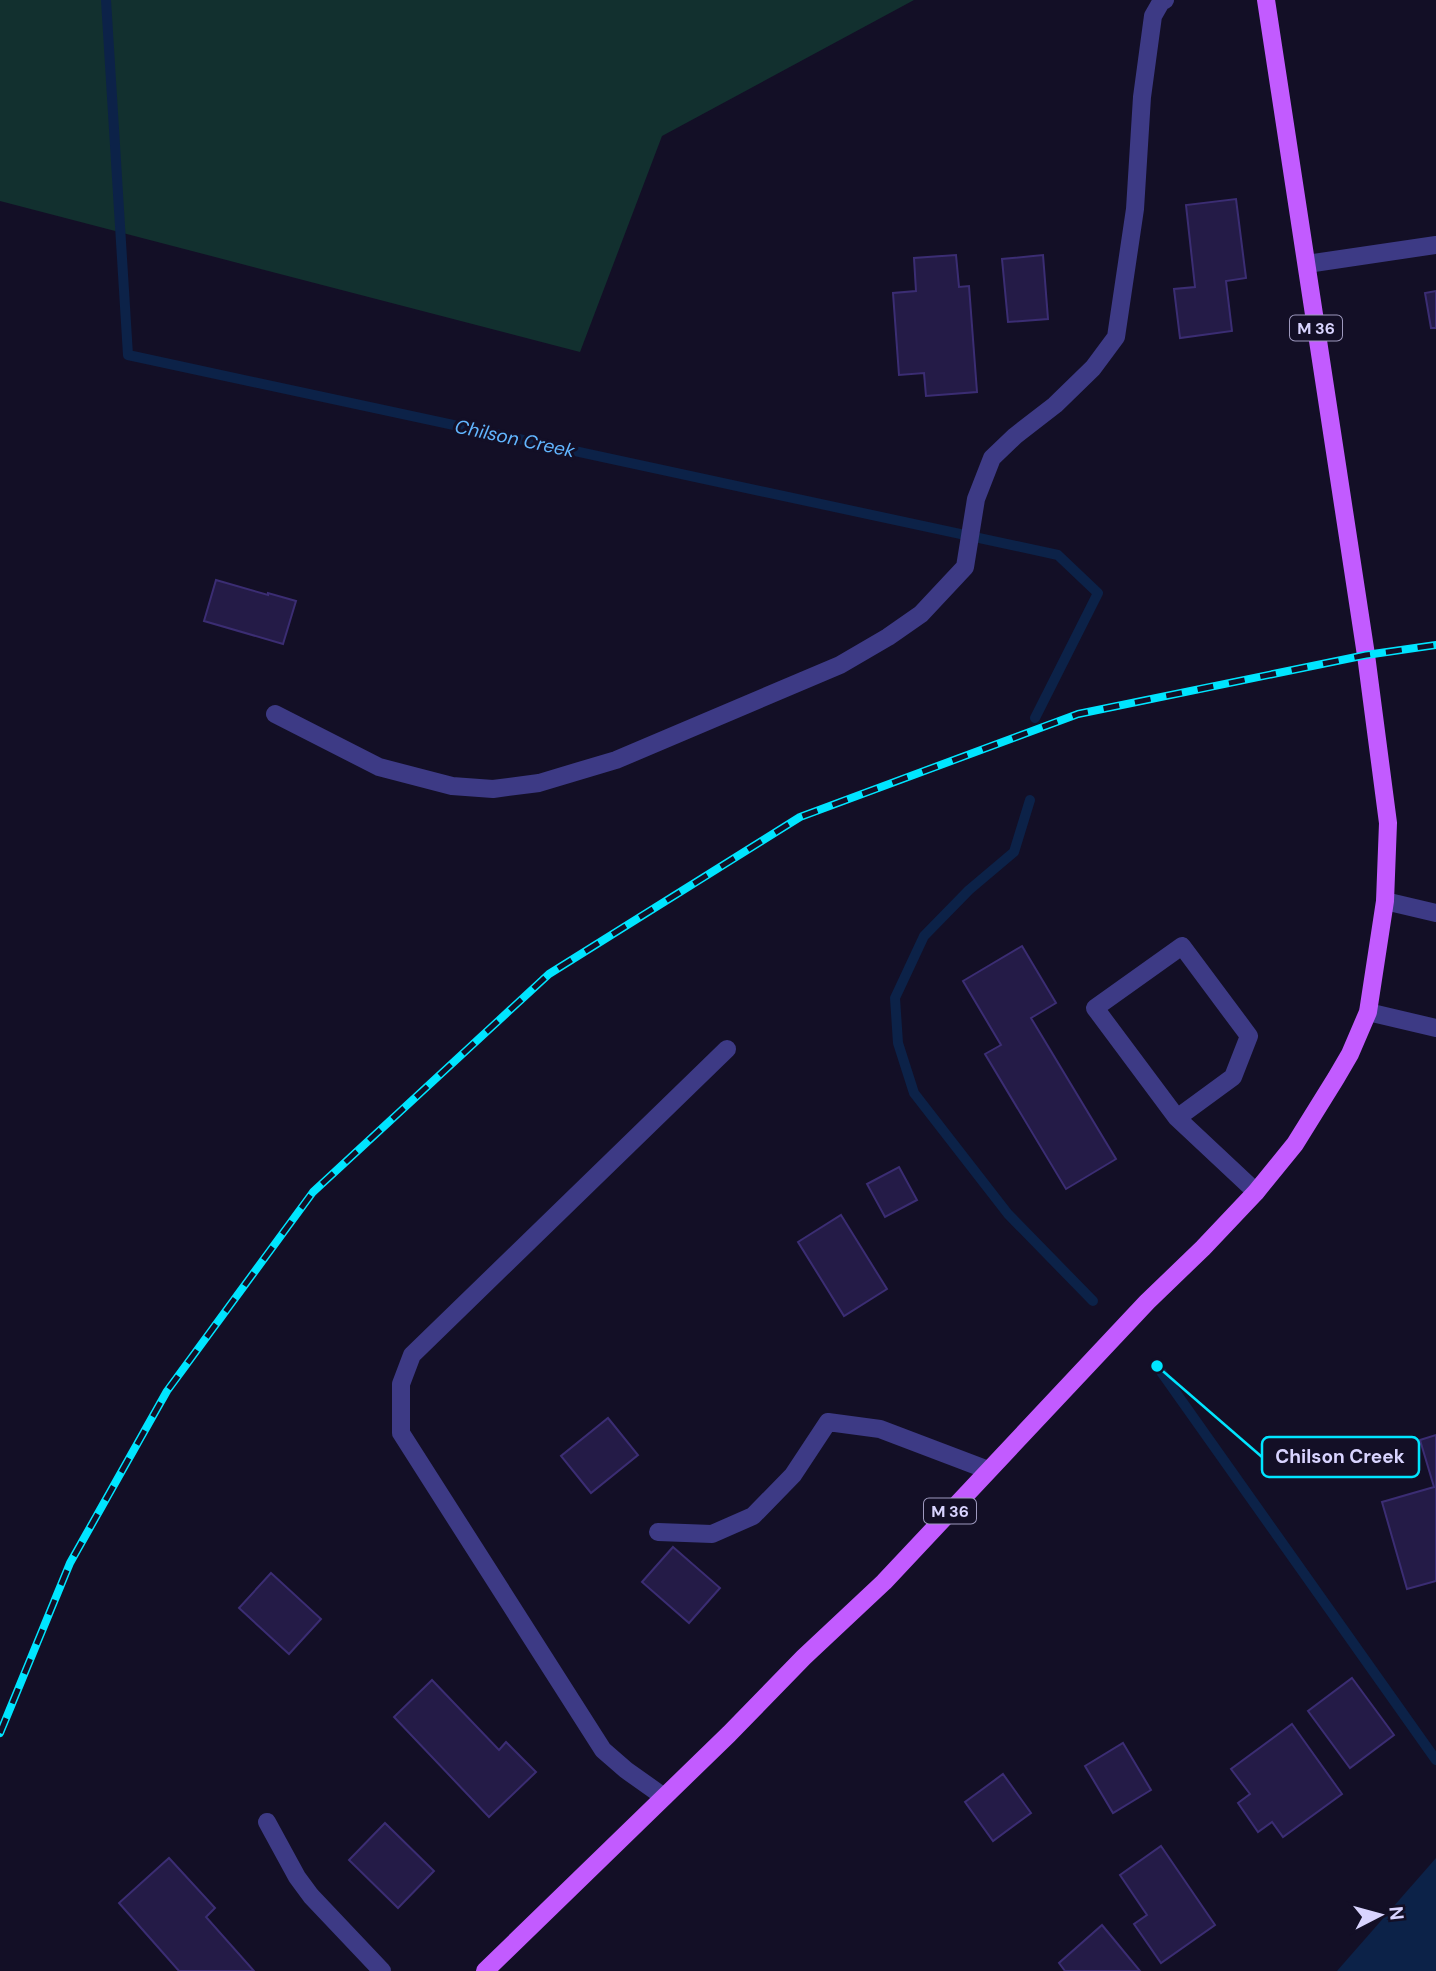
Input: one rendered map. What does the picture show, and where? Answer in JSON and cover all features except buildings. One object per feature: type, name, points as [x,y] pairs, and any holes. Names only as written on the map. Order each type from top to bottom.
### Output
[{"type":"main road","name":"M 36","points":[[485,1971],[804,1657],[884,1582],[1147,1301],[1203,1248],[1256,1192],[1295,1143],[1336,1078],[1350,1054],[1368,1012],[1385,901],[1387,810],[1366,655],[1266,0]]},
{"type":"street","points":[[275,714],[379,767],[452,786],[493,789],[539,783],[616,760],[840,665],[888,637],[920,614],[965,567],[976,499],[992,458],[1055,405],[1093,368],[1116,337],[1134,220],[1142,97],[1153,16],[1165,0]]},
{"type":"street","points":[[1307,264],[1436,244]]},
{"type":"street","points":[[1385,901],[1436,913]]},
{"type":"street","points":[[1177,1118],[1233,1077],[1249,1036],[1182,946],[1095,1008],[1177,1118],[1256,1192]]},
{"type":"street","points":[[1368,1012],[1436,1028]]},
{"type":"street","points":[[664,1797],[603,1750],[401,1433],[401,1384],[412,1355],[727,1049]]},
{"type":"street","points":[[658,1532],[712,1534],[753,1516],[793,1475],[828,1422],[880,1429],[988,1470]]},
{"type":"street","points":[[267,1822],[297,1877],[311,1896],[382,1971]]},
{"type":"green space","points":[[0,0],[914,0],[662,136],[580,352],[0,201]]},
{"type":"water","points":[[1436,1858],[1436,1971],[1337,1971]]},
{"type":"waterway","name":"Chilson Creek","points":[[106,0],[128,355],[1058,555],[1098,593],[1035,718]]},
{"type":"waterway","name":"Chilson Creek","points":[[1030,800],[1014,852],[969,890],[924,936],[895,998],[898,1043],[914,1093],[1008,1214],[1093,1301]]},
{"type":"waterway","name":"Chilson Creek","points":[[1157,1366],[1436,1760]]},
{"type":"railway","points":[[0,1733],[70,1563],[167,1391],[313,1192],[549,974],[800,817],[1078,714],[1366,655],[1436,645]]},
{"type":"place","name":"Chilson Creek","points":[[1157,1366]]}]
